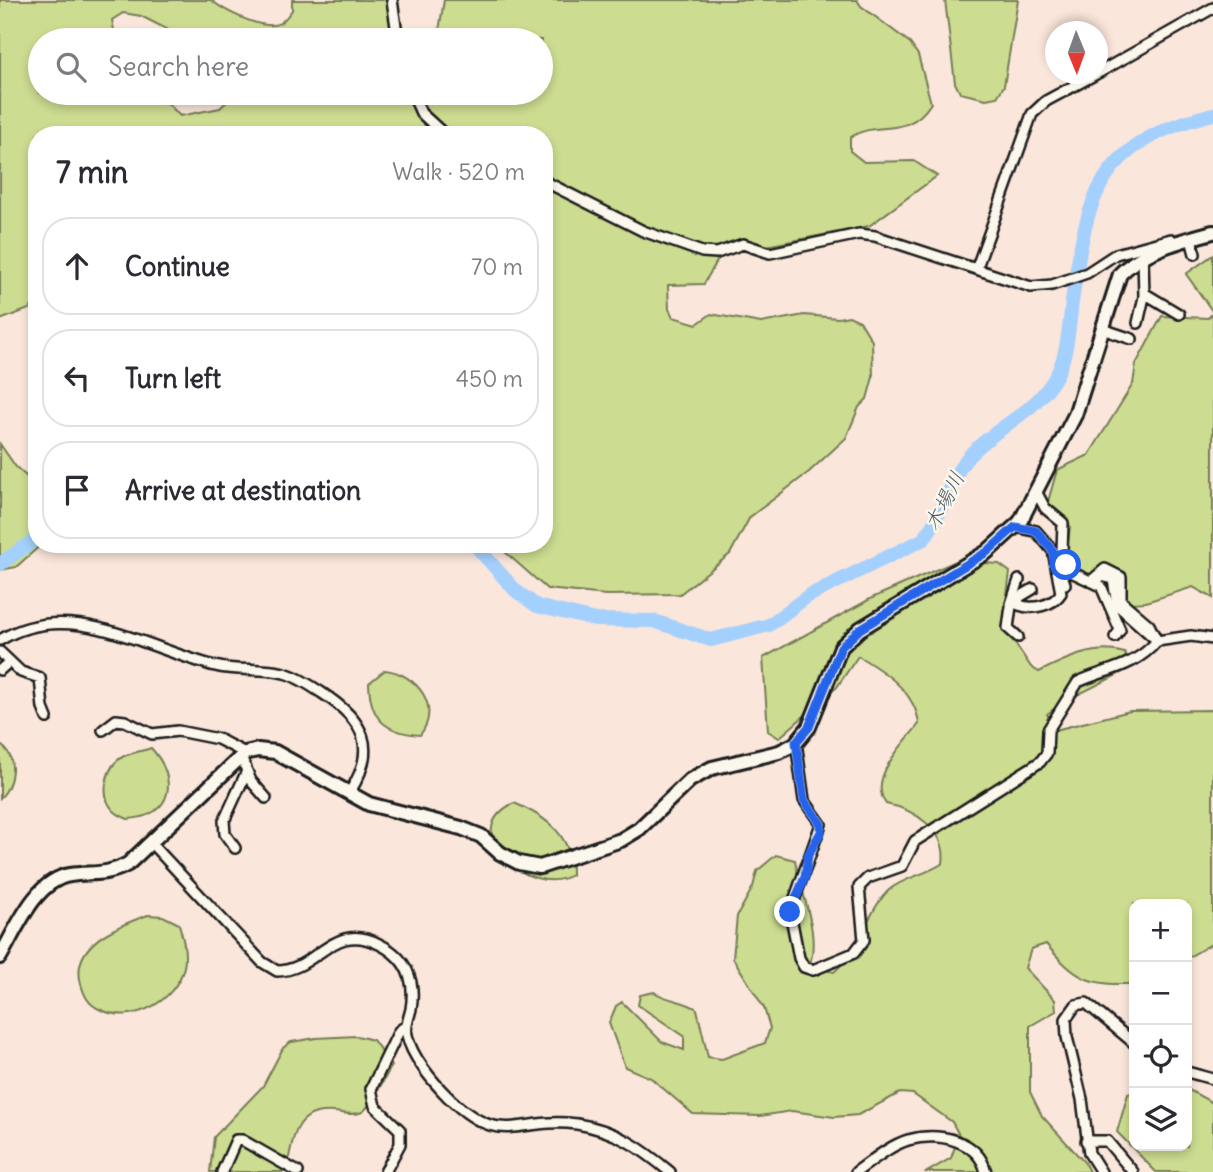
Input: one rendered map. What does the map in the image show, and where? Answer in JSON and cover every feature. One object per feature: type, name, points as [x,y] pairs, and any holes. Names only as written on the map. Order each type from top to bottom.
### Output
[{"type":"street","points":[[392,0],[396,28]]},
{"type":"street","points":[[1108,67],[1213,8]]},
{"type":"street","points":[[978,267],[1032,114],[1046,101],[1077,84]]},
{"type":"street","points":[[417,105],[421,113],[436,126]]},
{"type":"street","points":[[553,186],[643,231],[702,252],[717,253],[743,244],[770,253],[859,234],[875,236],[978,267],[1031,287],[1052,285],[1087,273],[1116,254],[1189,233],[1210,233]]},
{"type":"street","points":[[0,957],[28,911],[53,880],[69,875],[113,873],[152,844],[243,754],[258,750],[275,752],[349,793],[392,812],[461,828],[481,836],[500,853],[519,863],[540,867],[630,835],[690,780],[712,768],[779,752],[796,742],[809,727],[841,647],[860,629],[987,552],[1015,527],[1037,493],[1075,415],[1120,274],[1143,256],[1210,233]]},
{"type":"street","points":[[1191,239],[1195,254]]},
{"type":"street","points":[[1138,323],[1144,293],[1143,256]]},
{"type":"street","points":[[1144,293],[1179,314]]},
{"type":"street","points":[[1102,329],[1132,339]]},
{"type":"street","points":[[1014,604],[1027,608],[1037,607],[1058,597],[1060,593],[1063,523],[1045,508],[1037,493]]},
{"type":"street","points":[[1015,527],[1036,531],[1061,564],[1069,571],[1093,582],[1107,596],[1121,630],[1115,637]]},
{"type":"street","points":[[1061,564],[1065,584]]},
{"type":"street","points":[[1093,582],[1105,569],[1121,578],[1121,601],[1149,625],[1157,641]]},
{"type":"street","points":[[1018,637],[1008,628],[1019,580]]},
{"type":"street","points":[[1014,604],[1023,593],[1033,589]]},
{"type":"street","points":[[0,640],[12,633],[52,624],[90,626],[215,666],[284,673],[345,708],[362,732],[366,757],[361,775],[349,793]]},
{"type":"street","points":[[796,742],[804,800],[821,824],[790,912],[799,958],[804,967],[813,970],[854,953],[864,940],[859,887],[868,878],[902,866],[915,841],[1040,762],[1047,753],[1048,730],[1078,682],[1115,671],[1145,655],[1157,641],[1191,636],[1213,639]]},
{"type":"street","points":[[0,652],[9,662],[34,679],[40,678],[43,708],[47,718]]},
{"type":"street","points":[[0,670],[9,662]]},
{"type":"street","points":[[103,730],[116,720],[125,721],[152,734],[177,731],[218,739],[243,754],[251,780],[266,798]]},
{"type":"street","points":[[235,848],[225,834],[224,821],[247,771]]},
{"type":"street","points":[[152,844],[262,962],[277,971],[297,967],[335,941],[347,938],[378,943],[400,956],[413,985],[406,1026],[409,1044],[418,1060],[447,1096],[477,1120],[498,1129],[574,1124],[595,1128],[630,1140],[670,1172]]},
{"type":"street","points":[[1101,1172],[1089,1153],[1086,1141],[1082,1099],[1067,1037],[1069,1013],[1076,1005],[1086,1003],[1129,1038]]},
{"type":"street","points":[[385,1172],[400,1144],[400,1130],[375,1106],[371,1089],[399,1031],[406,1026]]},
{"type":"street","points":[[1192,1073],[1208,1075],[1213,1079]]},
{"type":"street","points":[[856,1172],[909,1140],[940,1138],[954,1138],[972,1149],[983,1160],[986,1172]]},
{"type":"street","points":[[222,1172],[236,1140],[242,1140],[298,1172]]},
{"type":"street","points":[[1086,1141],[1107,1142],[1133,1172]]},
{"type":"green space","points":[[0,0],[211,0],[244,19],[273,25],[282,22],[292,10],[292,0],[388,0],[403,28],[164,28],[141,16],[123,13],[112,20],[114,28],[28,28],[28,105],[169,105],[180,116],[220,108],[223,105],[553,105],[553,28],[439,28],[444,0],[857,0],[861,6],[909,42],[918,55],[931,103],[922,115],[912,122],[870,130],[850,138],[850,151],[864,162],[914,161],[937,176],[869,226],[766,246],[743,238],[725,244],[704,284],[668,285],[669,309],[673,317],[697,324],[711,314],[761,323],[804,315],[838,318],[849,316],[860,321],[872,341],[873,377],[867,399],[859,407],[846,438],[809,472],[750,517],[730,554],[680,594],[606,595],[547,589],[506,553],[553,553],[553,126],[28,126],[28,309],[0,320]]},
{"type":"green space","points":[[945,0],[1018,0],[1004,86],[997,97],[986,99],[960,93],[955,83]]},
{"type":"green space","points":[[1213,255],[1213,312],[1186,274]]},
{"type":"green space","points":[[1213,313],[1213,598],[1193,587],[1146,602],[1131,603],[1115,593],[1103,579],[1077,572],[1067,551],[1070,526],[1047,505],[1057,470],[1089,455],[1133,384],[1136,364],[1162,316],[1208,318]]},
{"type":"green space","points":[[0,444],[16,467],[28,478],[28,553],[32,553],[16,567],[0,570]]},
{"type":"green space","points":[[956,561],[999,564],[1010,572],[1003,625],[1031,667],[1039,672],[1070,658],[1103,650],[1125,653],[1129,669],[1065,701],[1047,714],[1055,730],[1130,711],[1213,710],[1213,943],[1192,955],[1192,899],[1129,899],[1129,984],[1105,983],[1084,978],[1066,966],[1046,944],[1031,949],[1025,968],[1055,1000],[1056,1011],[1030,1026],[1030,1092],[1042,1116],[1085,1163],[1089,1172],[927,1172],[951,1158],[959,1135],[952,1122],[913,1094],[900,1093],[858,1115],[834,1117],[792,1111],[760,1116],[693,1114],[651,1078],[625,1067],[609,1023],[616,1006],[622,1002],[662,1042],[684,1050],[684,1036],[638,1005],[640,995],[654,992],[697,1009],[708,1057],[722,1059],[765,1043],[770,1028],[764,1008],[733,958],[737,916],[753,887],[757,871],[776,855],[795,860],[813,941],[809,967],[834,972],[851,952],[876,907],[889,890],[943,863],[940,841],[927,823],[918,816],[886,804],[881,794],[884,773],[897,751],[919,724],[912,702],[888,676],[858,656],[837,687],[779,738],[768,731],[763,658],[872,598]]},
{"type":"green space","points":[[385,670],[406,677],[415,684],[427,702],[426,724],[420,735],[388,727],[376,714],[372,706],[369,683]]},
{"type":"green space","points":[[0,745],[10,755],[12,770],[5,793],[0,798]]},
{"type":"green space","points":[[151,748],[166,771],[167,794],[155,811],[143,817],[128,819],[109,804],[106,781],[118,760]]},
{"type":"green space","points":[[514,803],[537,815],[556,830],[568,849],[572,875],[555,880],[536,878],[504,859],[495,845],[492,830],[498,815]]},
{"type":"green space","points":[[148,915],[163,916],[179,924],[185,956],[179,979],[162,1000],[138,1012],[112,1013],[95,1007],[87,999],[81,984],[79,970],[82,958],[89,947],[110,931]]},
{"type":"green space","points":[[357,1036],[373,1040],[392,1066],[365,1110],[356,1114],[320,1112],[310,1115],[297,1129],[293,1138],[286,1172],[210,1172],[214,1137],[263,1086],[283,1048],[291,1042]]},
{"type":"green space","points":[[1192,1092],[1213,1103],[1213,1172],[1156,1172],[1136,1151],[1192,1151]]},
{"type":"green space","points":[[1129,1094],[1129,1144],[1117,1132]]},
{"type":"waterway","name":"木場川","points":[[482,553],[516,591],[537,606],[595,620],[654,621],[711,640],[769,625],[808,596],[924,539],[969,456],[1039,399],[1057,374],[1066,348],[1084,231],[1105,178],[1121,158],[1144,140],[1174,126],[1213,114]]},
{"type":"waterway","name":"木場川","points":[[0,564],[28,544]]},
{"type":"route","points":[[790,912],[805,877],[808,855],[821,832],[821,824],[804,800],[796,742],[809,727],[841,647],[860,629],[987,552],[1015,527],[1036,531],[1053,551],[1054,565],[1064,562],[1066,565]]}]
